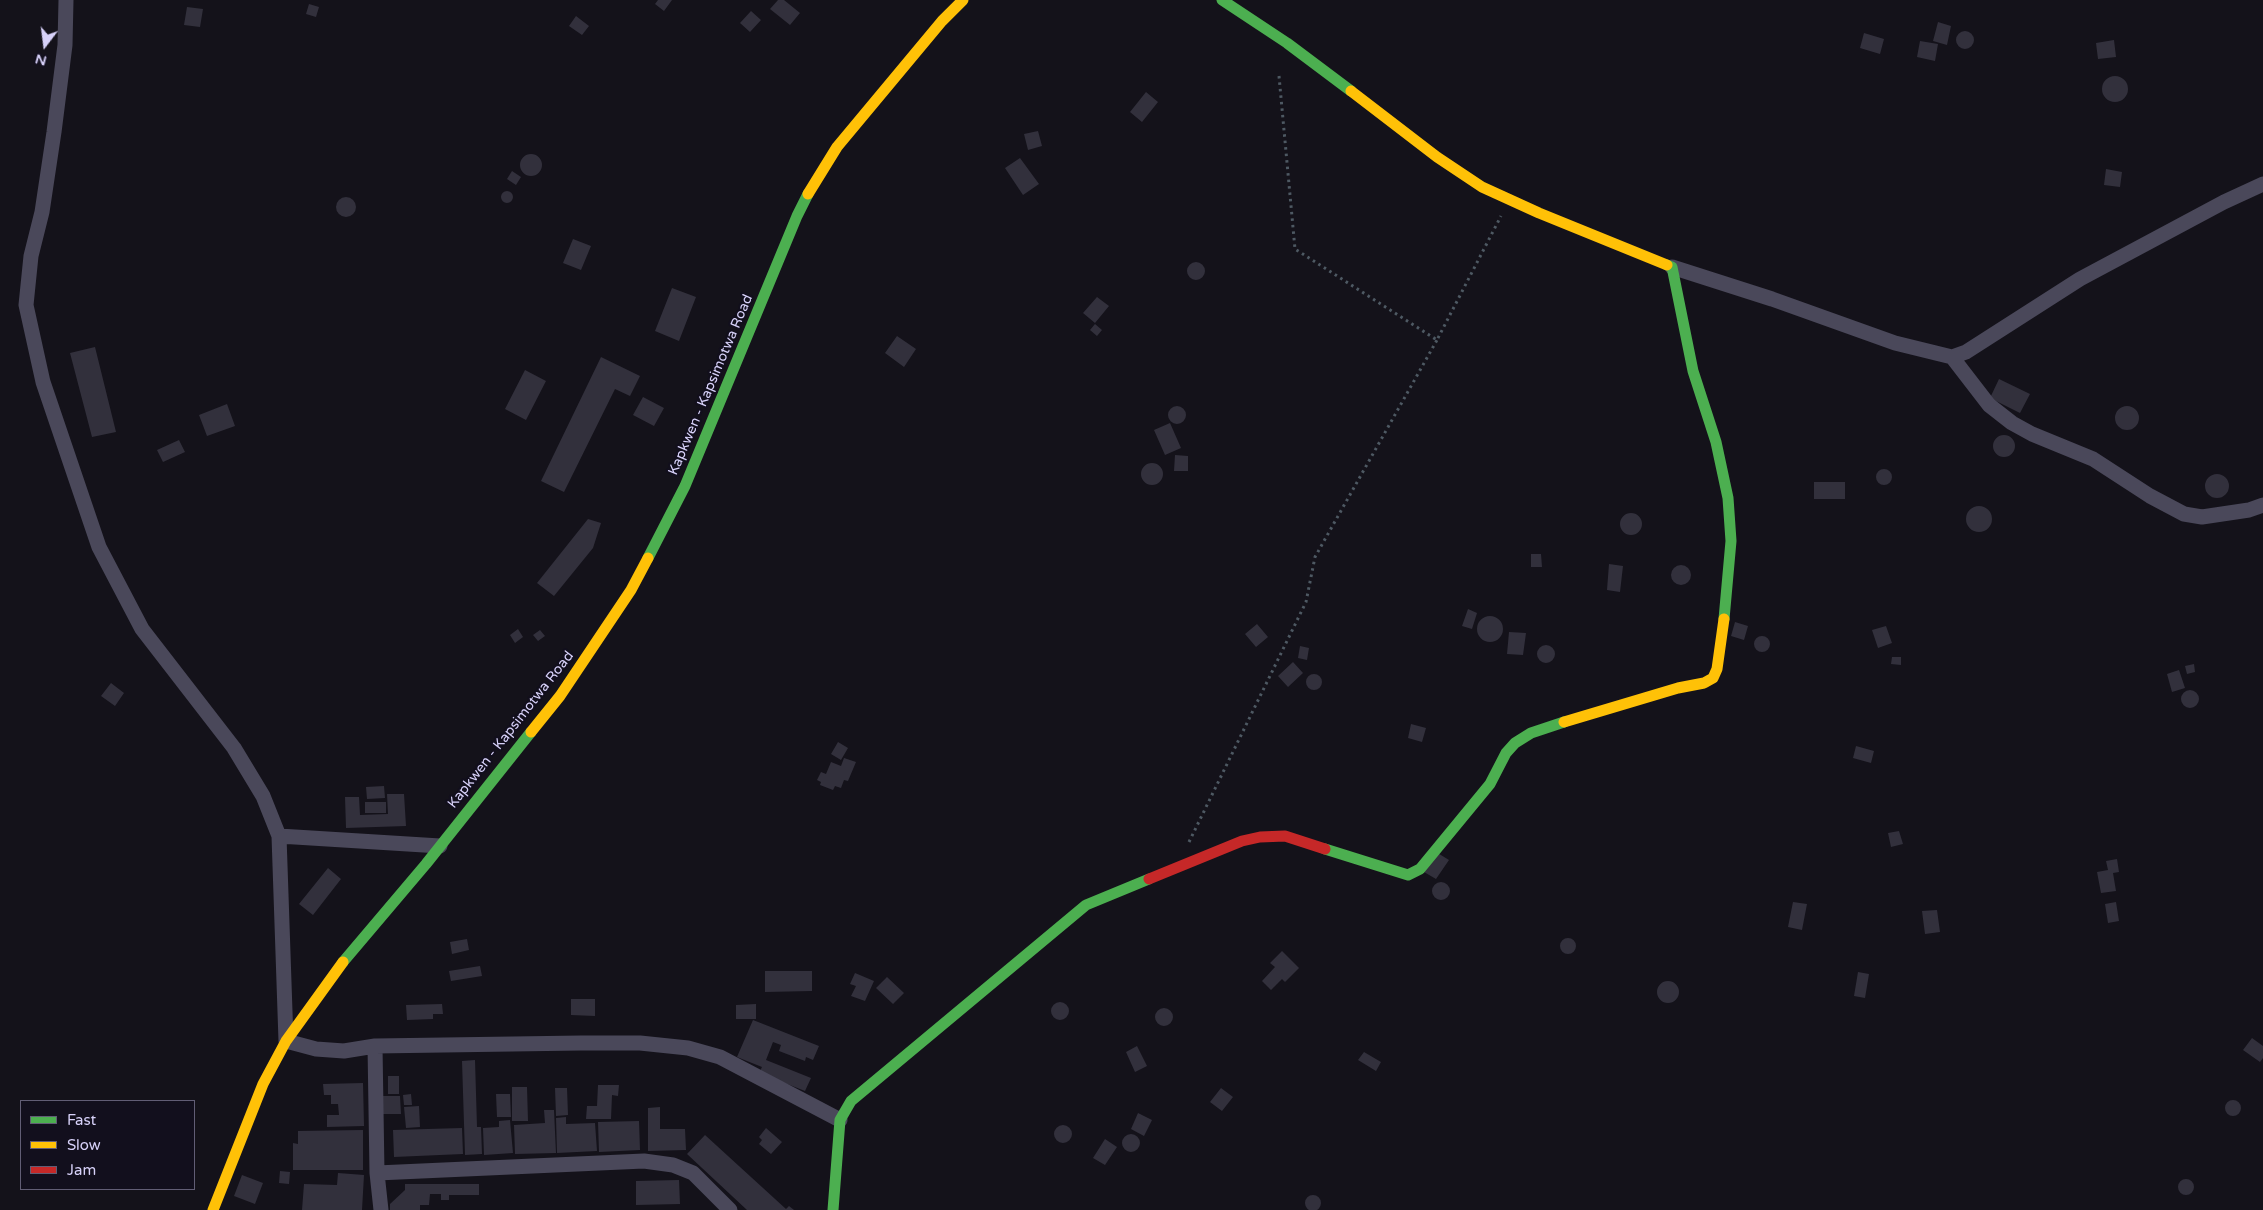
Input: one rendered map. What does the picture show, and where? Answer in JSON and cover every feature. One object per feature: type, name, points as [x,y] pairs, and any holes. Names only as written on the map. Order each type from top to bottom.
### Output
[{"type":"street","points":[[66,0],[65,45],[54,132],[42,212],[31,256],[26,305],[43,382],[99,547],[142,629],[234,748],[263,796],[280,836],[286,1041],[316,1049],[344,1051],[375,1046],[640,1043],[688,1048],[720,1057],[840,1120]]},
{"type":"street","name":"Kapkwen - Kapsimotwa Road","points":[[214,1210],[263,1084],[286,1041],[341,965],[440,846],[560,696],[631,590],[685,486],[797,216],[836,147],[942,21],[962,0]]},
{"type":"street","points":[[1222,0],[1287,43],[1437,157],[1482,187],[1539,213],[1672,267],[1772,299],[1895,342],[1952,357],[1966,352],[2080,279],[2224,202],[2263,184]]},
{"type":"street","points":[[833,1210],[840,1120],[851,1101],[865,1087],[974,1000],[1086,906],[1242,841],[1260,837],[1285,836],[1386,870],[1408,874],[1420,869],[1490,784],[1506,753],[1515,743],[1531,733],[1599,710],[1678,688],[1704,683],[1713,678],[1717,669],[1723,636],[1732,541],[1728,498],[1716,442],[1693,371],[1672,267]]},
{"type":"street","points":[[1952,357],[1989,406],[2012,423],[2032,434],[2093,459],[2150,496],[2184,514],[2202,518],[2249,510],[2263,505]]},
{"type":"street","points":[[280,836],[440,846]]},
{"type":"street","points":[[375,1046],[377,1173],[381,1210]]},
{"type":"street","points":[[377,1173],[644,1161],[673,1165],[693,1173],[730,1210]]},
{"type":"path","points":[[1279,76],[1295,249],[1437,340]]},
{"type":"path","points":[[1177,868],[1306,602],[1315,557],[1437,340],[1501,215]]},
{"type":"building","points":[[658,0],[672,0],[664,11],[655,4]]},
{"type":"building","points":[[778,0],[784,0],[800,13],[790,25],[770,9]]},
{"type":"building","points":[[309,4],[319,7],[316,17],[306,14]]},
{"type":"building","points":[[187,7],[203,9],[200,27],[184,25]]},
{"type":"building","points":[[751,11],[761,20],[750,32],[740,23]]},
{"type":"building","points":[[576,16],[589,26],[582,35],[569,26]]},
{"type":"building","points":[[1938,22],[1951,26],[1947,45],[1933,41]]},
{"type":"building","points":[[1965,31],[1971,34],[1974,40],[1971,46],[1965,49],[1959,46],[1956,40],[1959,34]]},
{"type":"building","points":[[1864,33],[1884,39],[1880,54],[1860,48]]},
{"type":"building","points":[[2114,40],[2116,57],[2098,59],[2096,43]]},
{"type":"building","points":[[1920,41],[1938,44],[1935,61],[1917,57]]},
{"type":"building","points":[[2115,76],[2124,80],[2128,89],[2124,98],[2115,102],[2106,98],[2102,89],[2106,80]]},
{"type":"building","points":[[1146,92],[1158,102],[1142,122],[1130,112]]},
{"type":"building","points":[[1038,131],[1042,146],[1028,150],[1024,134]]},
{"type":"building","points":[[531,154],[539,157],[542,165],[539,173],[531,176],[523,173],[520,165],[523,157]]},
{"type":"building","points":[[1020,158],[1039,184],[1023,195],[1005,168]]},
{"type":"building","points":[[2106,169],[2122,172],[2120,187],[2104,185]]},
{"type":"building","points":[[512,171],[521,177],[516,185],[507,179]]},
{"type":"building","points":[[505,191],[509,191],[513,197],[509,203],[505,203],[501,199],[501,195]]},
{"type":"building","points":[[346,197],[353,200],[356,207],[353,214],[346,217],[339,214],[336,207],[339,200]]},
{"type":"building","points":[[573,239],[591,246],[581,270],[563,263]]},
{"type":"building","points":[[1192,262],[1200,262],[1205,267],[1203,278],[1192,280],[1187,275],[1187,267]]},
{"type":"building","points":[[672,288],[696,297],[679,341],[655,331]]},
{"type":"building","points":[[1097,297],[1109,306],[1095,323],[1083,313]]},
{"type":"building","points":[[1095,324],[1102,330],[1097,336],[1090,330]]},
{"type":"building","points":[[897,336],[916,349],[904,367],[885,353]]},
{"type":"building","points":[[95,347],[116,432],[92,437],[70,353]]},
{"type":"building","points":[[601,357],[640,376],[630,396],[615,389],[564,492],[541,481]]},
{"type":"building","points":[[525,370],[546,381],[526,420],[505,409]]},
{"type":"building","points":[[1999,379],[2030,394],[2020,413],[1990,398]]},
{"type":"building","points":[[643,397],[664,408],[654,426],[633,415]]},
{"type":"building","points":[[227,404],[235,426],[207,436],[199,415]]},
{"type":"building","points":[[1173,406],[1181,406],[1186,411],[1184,422],[1173,424],[1168,419],[1168,411]]},
{"type":"building","points":[[2127,406],[2136,409],[2139,418],[2136,427],[2127,430],[2118,427],[2115,418],[2118,409]]},
{"type":"building","points":[[1170,423],[1181,448],[1165,455],[1154,430]]},
{"type":"building","points":[[2004,435],[2012,438],[2015,446],[2012,454],[2004,457],[1996,454],[1993,446],[1996,438]]},
{"type":"building","points":[[179,440],[185,452],[163,462],[157,450]]},
{"type":"building","points":[[1175,455],[1188,456],[1188,471],[1174,471]]},
{"type":"building","points":[[1148,463],[1156,463],[1163,470],[1163,478],[1156,485],[1148,485],[1141,478],[1141,470]]},
{"type":"building","points":[[1884,469],[1892,477],[1884,485],[1876,477]]},
{"type":"building","points":[[2217,474],[2225,478],[2229,486],[2225,494],[2217,498],[2209,494],[2205,486],[2209,478]]},
{"type":"building","points":[[1814,482],[1845,482],[1845,499],[1814,499]]},
{"type":"building","points":[[1979,506],[1988,510],[1992,519],[1988,528],[1979,532],[1970,528],[1966,519],[1970,510]]},
{"type":"building","points":[[1631,513],[1639,516],[1642,524],[1639,532],[1631,535],[1623,532],[1620,524],[1623,516]]},
{"type":"building","points":[[588,519],[601,523],[593,548],[554,596],[537,583]]},
{"type":"building","points":[[1531,554],[1541,554],[1542,567],[1531,567]]},
{"type":"building","points":[[1609,564],[1623,566],[1620,592],[1607,590]]},
{"type":"building","points":[[1681,565],[1688,568],[1691,575],[1688,582],[1681,585],[1674,582],[1671,575],[1674,568]]},
{"type":"building","points":[[1468,609],[1477,613],[1472,629],[1462,626]]},
{"type":"building","points":[[1490,616],[1499,620],[1503,629],[1499,638],[1490,642],[1481,638],[1477,629],[1481,620]]},
{"type":"building","points":[[1735,622],[1748,626],[1744,640],[1731,636]]},
{"type":"building","points":[[1257,624],[1268,637],[1256,647],[1245,634]]},
{"type":"building","points":[[1886,626],[1892,643],[1878,648],[1872,630]]},
{"type":"building","points":[[518,629],[523,637],[515,643],[510,635]]},
{"type":"building","points":[[540,630],[545,636],[538,641],[533,635]]},
{"type":"building","points":[[1509,632],[1526,633],[1523,655],[1507,654]]},
{"type":"building","points":[[1762,636],[1770,644],[1762,652],[1754,644]]},
{"type":"building","points":[[1546,645],[1552,648],[1555,654],[1552,660],[1546,663],[1540,660],[1537,654],[1540,648]]},
{"type":"building","points":[[1300,646],[1309,648],[1307,660],[1298,658]]},
{"type":"building","points":[[1892,657],[1901,657],[1901,665],[1891,664]]},
{"type":"building","points":[[1293,662],[1303,673],[1288,687],[1278,676]]},
{"type":"building","points":[[2194,664],[2195,672],[2187,674],[2185,666]]},
{"type":"building","points":[[2179,670],[2185,688],[2172,692],[2167,674]]},
{"type":"building","points":[[1314,674],[1322,682],[1314,690],[1306,682]]},
{"type":"building","points":[[111,683],[124,693],[115,706],[101,696]]},
{"type":"building","points":[[2186,690],[2194,690],[2199,695],[2197,706],[2186,708],[2181,703],[2181,695]]},
{"type":"building","points":[[1411,724],[1426,728],[1422,742],[1408,738]]},
{"type":"building","points":[[838,742],[848,748],[841,760],[831,754]]},
{"type":"building","points":[[1856,746],[1874,751],[1871,763],[1853,758]]},
{"type":"building","points":[[844,758],[856,762],[848,781],[844,780],[841,788],[835,786],[833,790],[820,785],[821,782],[817,780],[821,772],[826,774],[831,762],[841,766]]},
{"type":"building","points":[[384,786],[385,798],[367,799],[366,787]]},
{"type":"building","points":[[387,794],[404,794],[406,826],[346,828],[345,797],[359,797],[360,815],[388,814]]},
{"type":"building","points":[[365,802],[386,802],[386,813],[365,813]]},
{"type":"building","points":[[1899,831],[1903,844],[1891,847],[1888,833]]},
{"type":"building","points":[[1436,852],[1449,860],[1436,879],[1424,872]]},
{"type":"building","points":[[2117,859],[2119,872],[2113,873],[2116,891],[2101,893],[2097,872],[2108,870],[2106,861]]},
{"type":"building","points":[[328,868],[341,879],[313,915],[299,904]]},
{"type":"building","points":[[1441,882],[1447,885],[1450,891],[1447,897],[1441,900],[1435,897],[1432,891],[1435,885]]},
{"type":"building","points":[[1793,902],[1807,904],[1802,930],[1788,927]]},
{"type":"building","points":[[2116,902],[2119,921],[2108,923],[2105,904]]},
{"type":"building","points":[[1937,910],[1940,932],[1925,934],[1922,911]]},
{"type":"building","points":[[1568,938],[1576,946],[1568,954],[1560,946]]},
{"type":"building","points":[[467,939],[469,950],[452,954],[450,942]]},
{"type":"building","points":[[1282,951],[1299,968],[1285,982],[1282,979],[1271,990],[1262,981],[1275,967],[1270,963]]},
{"type":"building","points":[[480,966],[482,976],[451,981],[449,971]]},
{"type":"building","points":[[765,971],[812,971],[812,991],[765,992]]},
{"type":"building","points":[[1858,972],[1869,974],[1865,998],[1854,996]]},
{"type":"building","points":[[855,973],[874,981],[865,1001],[851,996],[856,986],[850,984]]},
{"type":"building","points":[[887,977],[904,993],[893,1004],[876,988]]},
{"type":"building","points":[[1668,981],[1676,984],[1679,992],[1676,1000],[1668,1003],[1660,1000],[1657,992],[1660,984]]},
{"type":"building","points":[[571,999],[595,999],[595,1016],[571,1015]]},
{"type":"building","points":[[1060,1002],[1066,1005],[1069,1011],[1066,1017],[1060,1020],[1054,1017],[1051,1011],[1054,1005]]},
{"type":"building","points":[[442,1004],[443,1014],[433,1014],[433,1019],[407,1020],[406,1005]]},
{"type":"building","points":[[756,1004],[756,1019],[736,1019],[736,1005]]},
{"type":"building","points":[[1164,1008],[1170,1011],[1173,1017],[1170,1023],[1164,1026],[1158,1023],[1155,1017],[1158,1011]]},
{"type":"building","points":[[753,1020],[819,1046],[813,1060],[806,1057],[805,1061],[779,1051],[781,1045],[773,1042],[766,1060],[811,1078],[805,1091],[759,1073],[762,1067],[737,1057]]},
{"type":"building","points":[[2252,1038],[2263,1046],[2263,1058],[2260,1062],[2243,1050]]},
{"type":"building","points":[[1137,1046],[1147,1066],[1135,1072],[1126,1052]]},
{"type":"building","points":[[1364,1052],[1381,1062],[1376,1071],[1358,1060]]},
{"type":"building","points":[[475,1060],[477,1127],[481,1127],[482,1154],[465,1155],[462,1061]]},
{"type":"building","points":[[388,1076],[399,1076],[399,1094],[388,1094]]},
{"type":"building","points":[[363,1083],[364,1126],[327,1127],[327,1115],[339,1115],[338,1104],[331,1104],[331,1095],[324,1095],[323,1084]]},
{"type":"building","points":[[598,1085],[619,1085],[618,1096],[612,1095],[611,1119],[586,1119],[587,1106],[597,1106]]},
{"type":"building","points":[[512,1087],[527,1087],[528,1121],[512,1121]]},
{"type":"building","points":[[555,1088],[567,1088],[568,1115],[556,1116]]},
{"type":"building","points":[[1221,1088],[1233,1097],[1222,1111],[1210,1102]]},
{"type":"building","points":[[411,1094],[412,1105],[404,1105],[403,1095]]},
{"type":"building","points":[[496,1094],[510,1094],[511,1117],[497,1117]]},
{"type":"building","points":[[379,1096],[400,1096],[401,1114],[379,1114]]},
{"type":"building","points":[[2233,1100],[2241,1108],[2233,1116],[2225,1108]]},
{"type":"building","points":[[419,1106],[420,1127],[406,1128],[404,1107]]},
{"type":"building","points":[[660,1107],[660,1129],[685,1129],[686,1150],[648,1151],[648,1108]]},
{"type":"building","points":[[544,1110],[554,1110],[556,1153],[515,1154],[514,1125],[545,1123]]},
{"type":"building","points":[[1138,1113],[1152,1120],[1144,1136],[1131,1129]]},
{"type":"building","points":[[566,1117],[566,1124],[595,1123],[597,1151],[557,1153],[556,1118]]},
{"type":"building","points":[[510,1120],[513,1153],[484,1155],[483,1128],[499,1127],[499,1121]]},
{"type":"building","points":[[639,1121],[640,1150],[599,1152],[598,1122]]},
{"type":"building","points":[[1063,1125],[1069,1128],[1072,1134],[1069,1140],[1063,1143],[1057,1140],[1054,1134],[1057,1128]]},
{"type":"building","points":[[462,1128],[463,1154],[394,1157],[393,1130]]},
{"type":"building","points":[[766,1128],[782,1142],[771,1154],[759,1144],[762,1140],[759,1137]]},
{"type":"building","points":[[363,1130],[363,1170],[293,1170],[293,1143],[298,1144],[298,1131]]},
{"type":"building","points":[[1131,1134],[1137,1137],[1140,1143],[1137,1149],[1131,1152],[1125,1149],[1122,1143],[1125,1137]]},
{"type":"building","points":[[705,1135],[786,1209],[789,1206],[794,1210],[747,1210],[687,1154]]},
{"type":"building","points":[[1105,1139],[1117,1147],[1105,1165],[1093,1158]]},
{"type":"building","points":[[280,1171],[290,1172],[289,1184],[279,1183]]},
{"type":"building","points":[[338,1173],[364,1175],[362,1210],[302,1210],[304,1184],[337,1185]]},
{"type":"building","points":[[242,1175],[263,1183],[255,1204],[234,1196]]},
{"type":"building","points":[[2186,1179],[2194,1187],[2186,1195],[2178,1187]]},
{"type":"building","points":[[679,1180],[680,1204],[636,1205],[636,1181]]},
{"type":"building","points":[[405,1184],[479,1184],[479,1195],[449,1195],[449,1200],[441,1200],[441,1194],[430,1194],[429,1205],[420,1205],[420,1210],[390,1210],[390,1204],[405,1190]]},
{"type":"building","points":[[1310,1195],[1316,1195],[1321,1200],[1319,1209],[1310,1211],[1305,1206],[1305,1200]]},
{"type":"traffic: fast","points":[[1222,0],[1287,43],[1351,91]]},
{"type":"traffic: fast","points":[[648,558],[685,486],[797,216],[808,194]]},
{"type":"traffic: fast","points":[[1667,265],[1672,267],[1693,371],[1716,442],[1728,498],[1731,541],[1724,619]]},
{"type":"traffic: fast","points":[[1325,849],[1408,875],[1420,869],[1490,784],[1506,753],[1515,743],[1531,733],[1564,722]]},
{"type":"traffic: fast","points":[[343,962],[426,864],[531,732]]},
{"type":"traffic: fast","points":[[833,1210],[840,1120],[851,1101],[1086,905],[1149,879]]},
{"type":"traffic: slow","points":[[808,194],[837,147],[942,21],[963,0]]},
{"type":"traffic: slow","points":[[1351,91],[1437,157],[1482,187],[1539,213],[1667,265]]},
{"type":"traffic: slow","points":[[531,732],[560,696],[631,590],[648,558]]},
{"type":"traffic: slow","points":[[1564,722],[1678,688],[1704,683],[1713,678],[1717,669],[1724,619]]},
{"type":"traffic: slow","points":[[213,1210],[263,1084],[286,1041],[343,962]]},
{"type":"traffic: jam","points":[[1149,879],[1242,841],[1260,837],[1285,836],[1325,849]]}]
